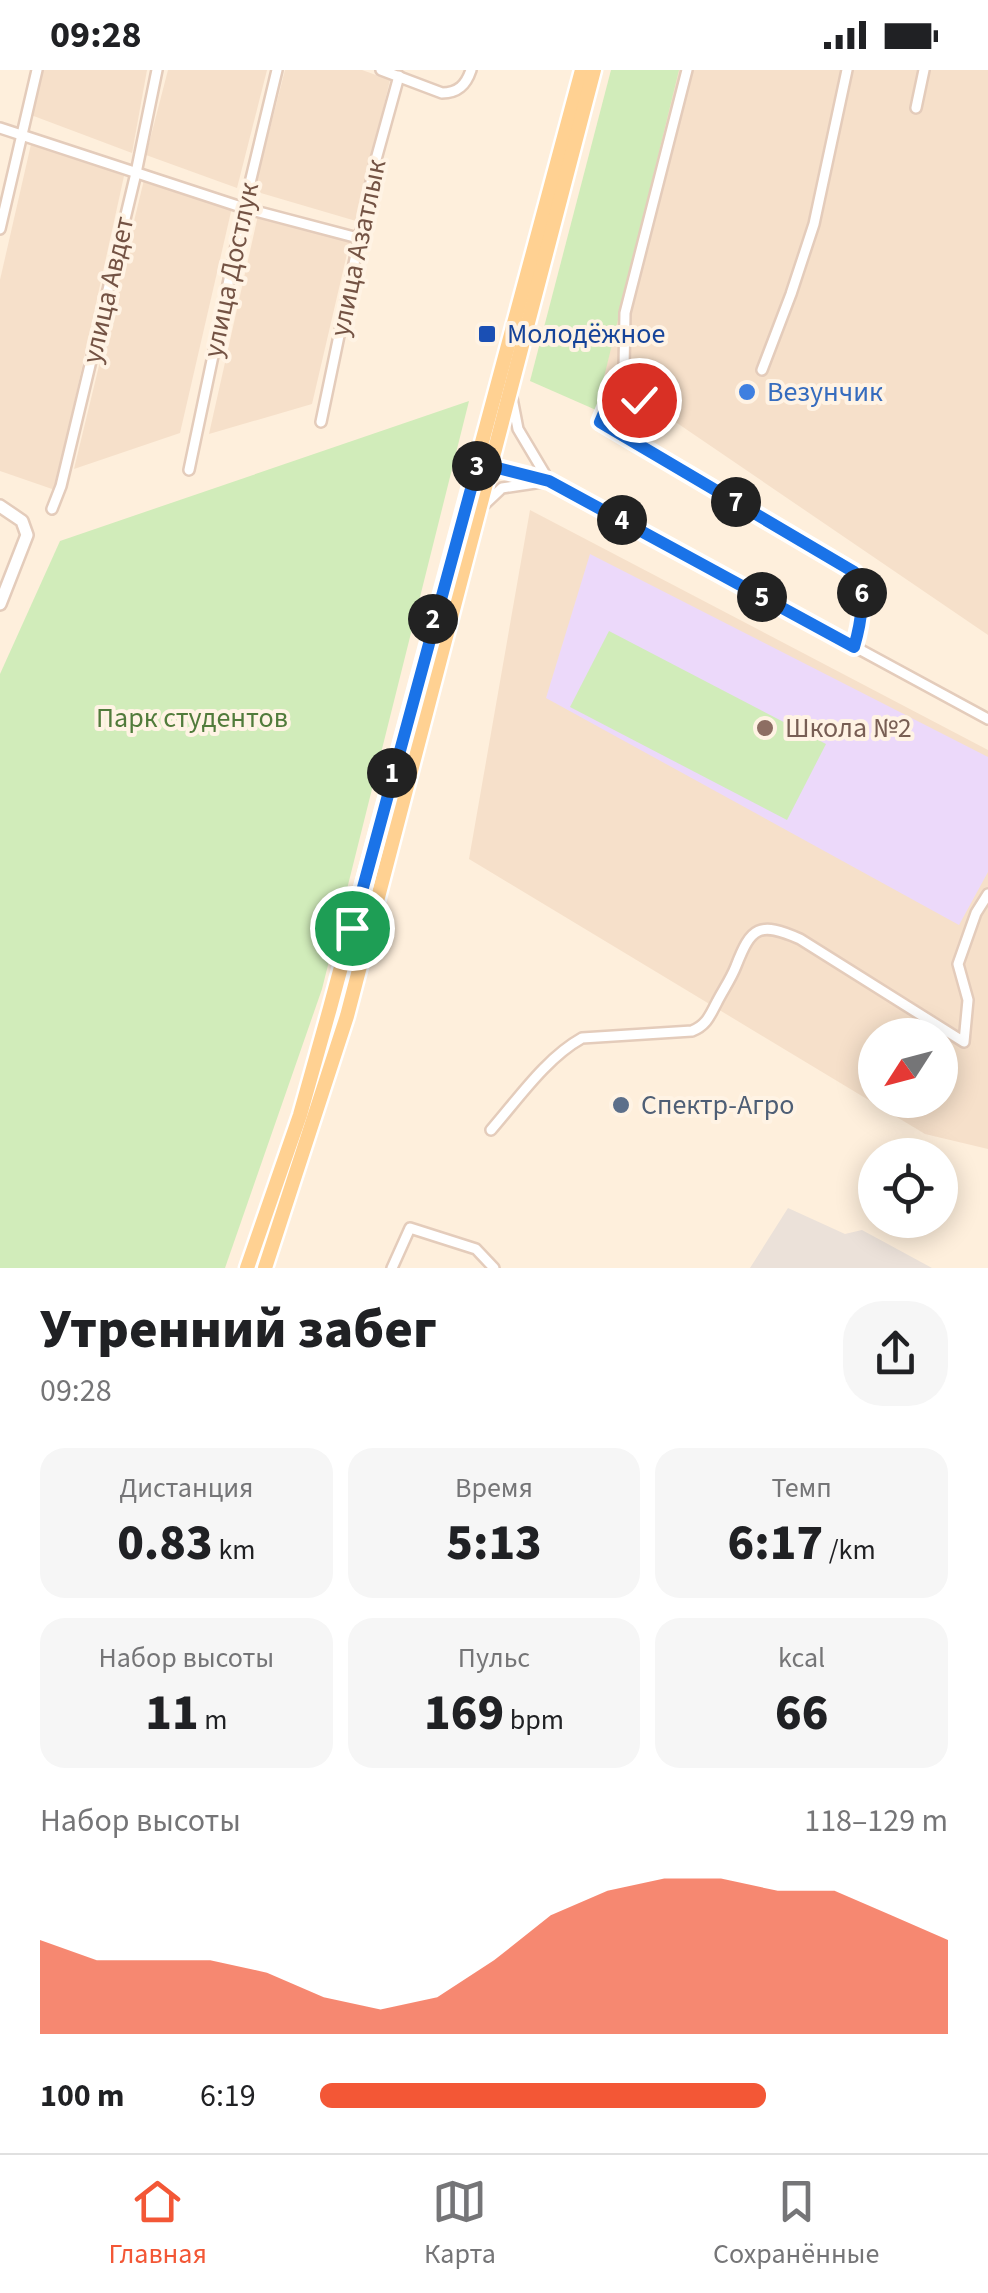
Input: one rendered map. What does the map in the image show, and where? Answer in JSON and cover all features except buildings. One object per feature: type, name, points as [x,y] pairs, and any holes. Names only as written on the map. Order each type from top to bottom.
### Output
[{"type":"main road","points":[[246,1268],[305,1097],[484,464],[582,70]]},
{"type":"main road","points":[[265,1268],[347,1016],[476,518],[484,464],[512,391],[594,70]]},
{"type":"street","points":[[0,229],[37,70]]},
{"type":"street","name":"улица Авдет","points":[[52,509],[61,486],[158,70]]},
{"type":"street","name":"улица Достлук","points":[[189,470],[277,70]]},
{"type":"street","points":[[381,70],[442,93],[453,93],[464,86],[472,70]]},
{"type":"street","points":[[688,70],[625,312],[624,368],[600,422],[854,572],[862,592],[861,624],[854,647]]},
{"type":"street","points":[[762,370],[814,224],[847,70]]},
{"type":"street","points":[[916,108],[924,70]]},
{"type":"street","name":"улица Азатлык","points":[[320,422],[358,238],[398,76]]},
{"type":"street","points":[[0,128],[244,208],[358,238]]},
{"type":"street","points":[[512,391],[518,429],[549,481]]},
{"type":"street","points":[[606,408],[639,400]]},
{"type":"street","points":[[484,464],[549,481],[988,719]]},
{"type":"street","points":[[476,518],[488,499],[502,488],[549,481]]},
{"type":"street","points":[[0,506],[22,520],[26,542],[0,604]]},
{"type":"street","points":[[491,1130],[532,1082],[582,1038],[692,1031],[704,1026],[745,940],[765,928],[800,940],[964,1042],[968,1000],[958,964],[976,913],[988,894]]},
{"type":"street","points":[[392,1268],[410,1228],[476,1249],[494,1268]]},
{"type":"shaded area","points":[[42,70],[147,70],[132,153],[31,115]]},
{"type":"shaded area","points":[[168,70],[267,70],[237,188],[146,155]]},
{"type":"shaded area","points":[[285,70],[362,70],[390,80],[356,221],[254,191]]},
{"type":"shaded area","points":[[662,70],[988,70],[988,635],[583,359]]},
{"type":"shaded area","points":[[32,140],[124,176],[55,490],[0,471],[0,280]]},
{"type":"shaded area","points":[[144,180],[233,203],[180,433],[74,469]]},
{"type":"shaded area","points":[[259,211],[350,241],[312,404],[209,434]]},
{"type":"shaded area","points":[[530,510],[988,750],[988,1149],[958,1142],[958,1138],[925,1134],[898,1118],[958,1118],[958,1018],[858,1018],[858,1094],[469,859]]},
{"type":"shaded area","name":"Школа №2","points":[[590,554],[988,757],[988,872],[959,925],[546,698]]},
{"type":"shaded area","points":[[788,1208],[845,1234],[858,1231],[858,1238],[877,1238],[932,1268],[750,1268]]},
{"type":"green space","points":[[611,70],[679,70],[596,410],[530,381]]},
{"type":"green space","name":"Парк студентов","points":[[469,401],[322,989],[225,1268],[0,1268],[0,674],[60,541]]},
{"type":"green space","points":[[609,631],[826,744],[787,820],[570,707]]},
{"type":"place","name":"Молодёжное","points":[[487,334]]},
{"type":"place","name":"Везунчик","points":[[747,392]]},
{"type":"place","name":"Школа №2","points":[[765,728]]},
{"type":"place","name":"Спектр-Агро","points":[[621,1105]]},
{"type":"route","points":[[352,928],[478,463],[549,481],[854,647],[861,624],[862,592],[854,572],[600,422],[606,408],[639,400]]}]
